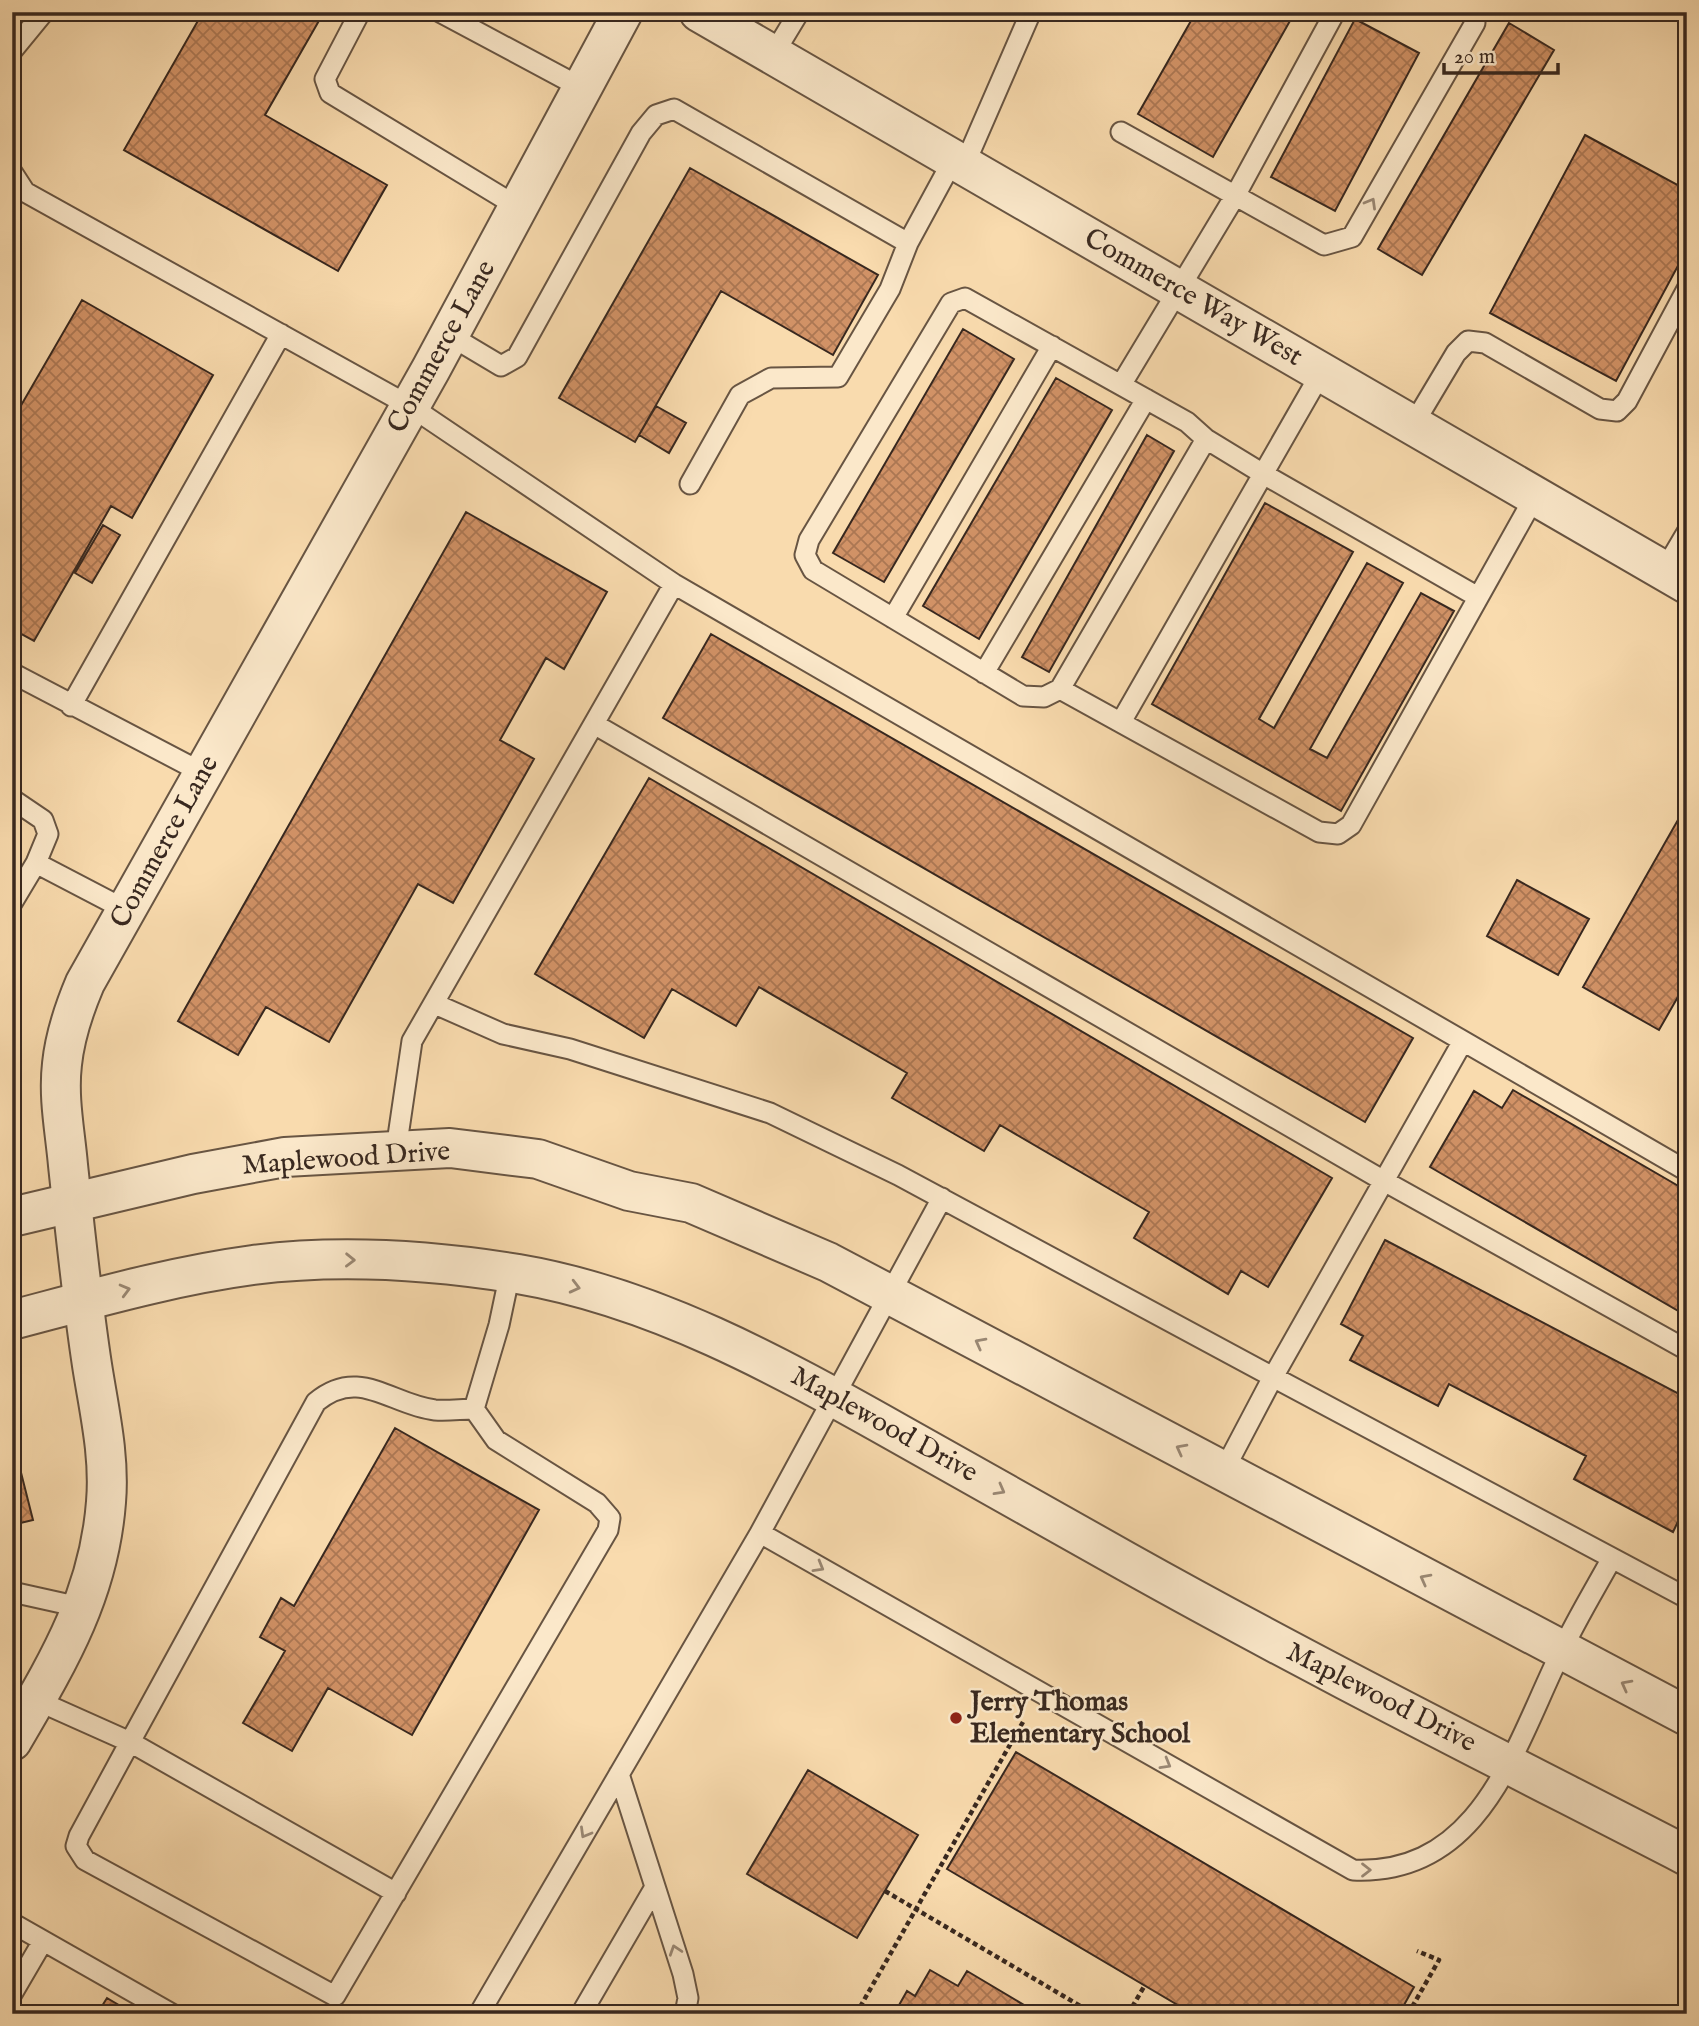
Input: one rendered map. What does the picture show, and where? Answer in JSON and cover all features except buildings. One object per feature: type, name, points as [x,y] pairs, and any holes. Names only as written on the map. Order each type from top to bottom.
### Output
[{"type":"street","name":"Commerce Lane","points":[[12,1741],[84,1608],[100,1555],[107,1500],[105,1444],[84,1301],[61,1093],[66,1036],[85,983],[410,406],[623,12]]},
{"type":"street","name":"Commerce Way West","points":[[699,12],[1676,577]]},
{"type":"street","name":"Maplewood Drive","points":[[12,1217],[194,1174],[285,1157],[450,1148],[538,1159],[629,1191],[691,1203],[828,1262],[1687,1717]]},
{"type":"street","name":"Maplewood Drive","points":[[12,1320],[156,1282],[254,1265],[321,1260],[420,1262],[510,1273],[584,1289],[678,1320],[769,1362],[1272,1642],[1687,1856]]},
{"type":"lane","points":[[14,44],[44,12]]},
{"type":"lane","points":[[359,12],[325,79],[330,93],[518,206]]},
{"type":"lane","points":[[440,12],[582,88]]},
{"type":"lane","points":[[773,55],[799,12]]},
{"type":"lane","points":[[690,484],[740,395],[771,378],[838,377],[890,289],[908,243],[959,163],[1031,12]]},
{"type":"lane","points":[[1122,385],[1235,195],[1335,12]]},
{"type":"lane","points":[[1121,132],[1324,245],[1352,237],[1475,23],[1474,12]]},
{"type":"lane","points":[[449,335],[501,366],[517,357],[641,133],[656,115],[674,109],[908,243]]},
{"type":"lane","points":[[12,172],[25,192],[410,406],[674,584],[1687,1171]]},
{"type":"lane","points":[[1413,425],[1456,353],[1468,341],[1485,343],[1600,409],[1617,411],[1627,401],[1687,289]]},
{"type":"lane","points":[[1206,439],[1060,689],[1044,697],[1023,696],[984,673],[813,570],[804,555],[809,540],[951,303],[965,298],[1187,422],[1206,439],[1265,475],[1478,597]]},
{"type":"lane","points":[[71,706],[281,334]]},
{"type":"lane","points":[[893,618],[1052,346]]},
{"type":"lane","points":[[1121,722],[1265,475],[1321,373]]},
{"type":"lane","points":[[984,673],[1146,399]]},
{"type":"lane","points":[[1060,689],[1319,832],[1338,834],[1351,825],[1535,496]]},
{"type":"lane","points":[[1676,577],[1687,533]]},
{"type":"lane","points":[[396,1150],[412,1041],[674,584]]},
{"type":"lane","points":[[12,673],[203,773]]},
{"type":"lane","points":[[594,724],[1384,1181],[1687,1350]]},
{"type":"lane","points":[[12,799],[43,820],[48,834],[36,863],[12,903]]},
{"type":"lane","points":[[36,863],[126,911]]},
{"type":"lane","points":[[435,1004],[503,1034],[570,1049],[770,1113],[942,1198],[1687,1598]]},
{"type":"lane","points":[[1223,1472],[1273,1377],[1463,1041]]},
{"type":"lane","points":[[479,2014],[760,1534],[887,1294],[942,1198]]},
{"type":"lane","points":[[474,1409],[499,1325],[510,1273]]},
{"type":"lane","points":[[347,1385],[373,1389],[434,1410],[474,1409],[496,1440],[597,1503],[610,1518],[608,1530],[335,1996],[85,1860],[76,1846],[79,1836],[316,1402],[329,1391],[347,1385]]},
{"type":"lane","points":[[760,1534],[1353,1870],[1374,1871],[1410,1864],[1450,1842],[1483,1807],[1510,1765],[1561,1651],[1612,1558]]},
{"type":"lane","points":[[12,1592],[84,1608]]},
{"type":"lane","points":[[36,1700],[130,1742],[396,1893]]},
{"type":"lane","points":[[619,1774],[683,1975],[688,1998],[685,2014]]},
{"type":"lane","points":[[581,2014],[655,1887]]},
{"type":"lane","points":[[12,1923],[172,2014]]},
{"type":"lane","points":[[12,1994],[43,1941]]},
{"type":"path","points":[[856,2014],[1023,1722]]},
{"type":"path","points":[[885,1891],[1094,2014]]},
{"type":"path","points":[[1408,2014],[1439,1960],[1417,1951]]},
{"type":"path","points":[[1128,2014],[1145,1985]]},
{"type":"place","name":"Jerry Thomas Elementary School","points":[[956,1718]]}]
